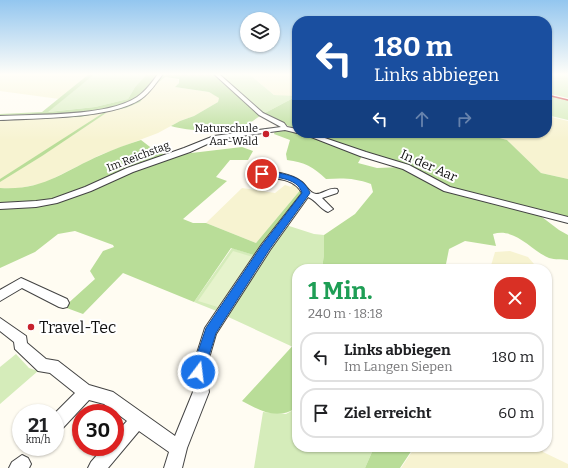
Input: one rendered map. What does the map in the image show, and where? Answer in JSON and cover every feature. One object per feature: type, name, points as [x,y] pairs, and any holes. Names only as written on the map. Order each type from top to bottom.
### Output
[{"type":"street","points":[[0,118],[95,112],[122,107],[138,99],[141,96]]},
{"type":"street","points":[[241,96],[262,114],[282,124],[285,128],[292,130]]},
{"type":"street","name":"Im Reichstag","points":[[0,206],[36,204],[54,201],[88,189],[130,170],[187,150],[216,137],[285,128]]},
{"type":"street","name":"In der Aar","points":[[318,138],[406,167],[447,189],[568,220]]},
{"type":"street","points":[[173,468],[179,448],[201,392],[198,372],[210,332],[266,247],[301,199],[304,188],[292,179],[284,176],[262,174]]},
{"type":"street","points":[[301,199],[317,199],[334,191]]},
{"type":"street","points":[[301,199],[317,199],[328,209]]},
{"type":"street","points":[[0,296],[21,282],[63,303]]},
{"type":"street","points":[[0,324],[21,340],[20,346],[38,363],[43,366],[53,366],[86,392],[108,397],[158,435],[179,448]]},
{"type":"street","points":[[64,415],[86,392]]},
{"type":"street","points":[[97,468],[138,420]]},
{"type":"shaded area","points":[[36,96],[63,96],[59,99]]},
{"type":"shaded area","points":[[144,96],[216,96],[219,98],[218,102],[194,116],[180,121],[158,133],[100,155],[44,183],[15,189],[0,188],[0,120],[82,117],[126,108],[140,102]]},
{"type":"shaded area","points":[[552,117],[568,121],[568,179],[541,173],[507,140],[500,138],[552,138]]},
{"type":"shaded area","points":[[294,182],[302,188],[256,243],[206,223],[242,188],[275,193],[285,185],[291,187]]},
{"type":"shaded area","points":[[510,251],[528,257],[534,264],[491,264],[495,252]]},
{"type":"shaded area","points":[[412,452],[543,452],[568,464],[568,468],[401,468]]},
{"type":"green space","points":[[62,96],[68,96],[48,112],[95,107],[128,99],[130,96],[142,96],[139,99],[142,96],[144,96],[140,102],[126,108],[81,117],[0,120],[0,118],[81,113],[0,117],[0,114],[42,112]]},
{"type":"green space","points":[[67,96],[130,96],[128,99],[95,107],[47,112]]},
{"type":"green space","points":[[215,96],[244,96],[263,114],[248,124],[231,129],[199,130],[171,126],[194,116],[218,102],[219,98]]},
{"type":"green space","points":[[244,96],[292,96],[292,99],[263,114]]},
{"type":"green space","points":[[552,96],[568,100],[568,120],[552,116]]},
{"type":"green space","points":[[292,99],[292,128],[263,114]]},
{"type":"green space","points":[[103,113],[106,113],[0,182],[0,179]]},
{"type":"green space","points":[[285,129],[292,131],[292,138],[322,139],[362,156],[358,163],[377,168],[402,167],[450,191],[538,214],[568,235],[568,260],[549,258],[516,237],[501,233],[493,234],[496,246],[465,241],[449,249],[446,264],[323,264],[324,235],[355,214],[373,192],[371,184],[349,179],[326,179],[317,171],[308,166],[299,162],[287,160],[286,154],[290,140],[274,134],[275,131]]},
{"type":"green space","points":[[323,138],[500,138],[507,140],[541,173],[568,179],[568,218],[451,190],[407,166]]},
{"type":"green space","points":[[141,140],[165,156],[47,201],[0,204],[0,188],[29,186],[53,179],[106,153]]},
{"type":"green space","points":[[242,147],[253,151],[248,160],[230,160],[216,177],[227,181],[183,219],[193,223],[206,223],[256,243],[302,188],[303,192],[265,247],[257,256],[231,248],[194,302],[123,273],[83,314],[64,307],[95,279],[90,271],[103,251],[114,247],[113,245],[75,231],[58,234],[35,252],[0,268],[0,209],[45,205],[132,171],[183,154]]},
{"type":"green space","points":[[286,225],[314,234],[324,235],[323,264],[292,264],[292,347],[224,315]]},
{"type":"green space","points":[[232,248],[257,256],[219,312],[194,302]]},
{"type":"green space","points":[[233,251],[253,257],[221,308],[198,301]]},
{"type":"green space","points":[[292,346],[292,410],[275,414],[269,413],[242,401]]},
{"type":"green space","points":[[16,354],[29,368],[38,371],[0,404],[0,367]]},
{"type":"green space","points":[[292,411],[292,452],[372,452],[365,468],[254,468],[263,412],[286,414]]},
{"type":"green space","points":[[372,452],[411,452],[400,468],[365,468]]},
{"type":"railway","points":[[552,96],[568,100]]},
{"type":"place","name":"Naturschule Aar-Wald","points":[[266,134]]},
{"type":"place","name":"Travel-Tec","points":[[31,327]]},
{"type":"route","points":[[198,372],[210,332],[266,247],[306,193],[304,188],[292,179],[284,176],[262,174]]}]
